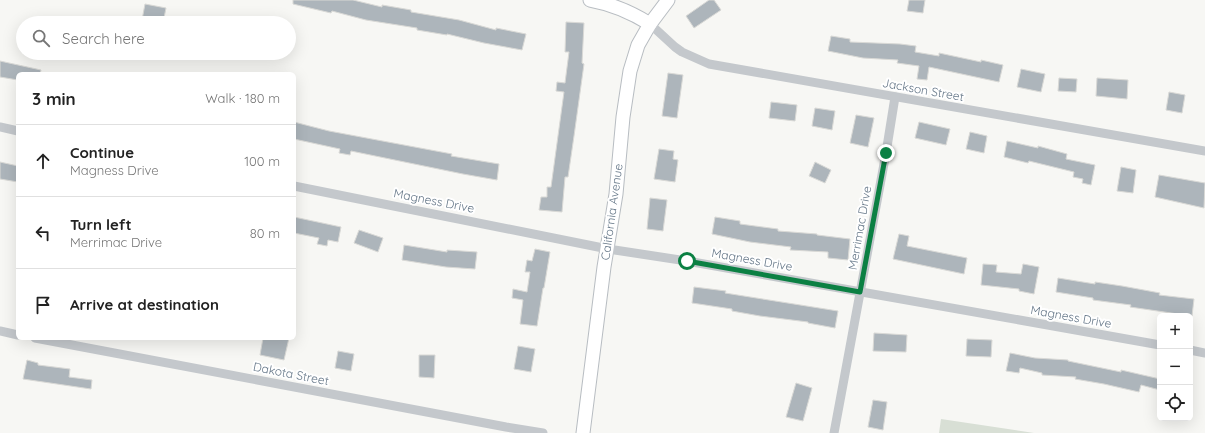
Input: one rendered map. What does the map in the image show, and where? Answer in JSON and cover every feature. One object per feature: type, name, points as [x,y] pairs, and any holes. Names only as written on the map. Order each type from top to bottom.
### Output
[{"type":"main road","points":[[590,0],[604,3],[634,14],[650,24]]},
{"type":"main road","name":"California Avenue","points":[[583,433],[604,267],[616,194],[623,117],[630,71],[638,45],[650,24],[668,0]]},
{"type":"street","name":"Jackson Street","points":[[650,24],[682,52],[709,64],[1205,151]]},
{"type":"street","name":"Merrimac Drive","points":[[834,433],[895,97]]},
{"type":"street","points":[[0,127],[16,131]]},
{"type":"street","name":"Magness Drive","points":[[296,186],[608,249],[687,261],[1157,344]]},
{"type":"street","points":[[0,332],[16,335]]},
{"type":"street","name":"Dakota Street","points":[[46,340],[498,426],[543,433]]},
{"type":"street","points":[[1193,351],[1205,353]]},
{"type":"shaded area","points":[[941,419],[1034,433],[939,433]]},
{"type":"building","points":[[293,0],[353,0],[382,7],[382,5],[411,10],[411,12],[459,20],[496,30],[496,28],[526,34],[522,50],[447,34],[417,30],[417,28],[366,20],[332,11],[331,13],[293,4]]},
{"type":"building","points":[[709,0],[714,0],[721,10],[694,28],[686,16]]},
{"type":"building","points":[[909,0],[925,0],[923,13],[907,11]]},
{"type":"building","points":[[145,4],[166,8],[164,16],[143,16]]},
{"type":"building","points":[[566,22],[584,23],[582,63],[584,64],[568,177],[565,177],[562,212],[539,210],[541,197],[547,197],[547,187],[551,187],[564,92],[556,91],[557,82],[565,83],[569,52],[565,52]]},
{"type":"building","points":[[831,36],[850,39],[850,42],[916,46],[915,52],[939,56],[939,53],[1003,65],[999,82],[929,67],[927,80],[917,79],[919,66],[897,63],[898,60],[863,58],[828,51]]},
{"type":"building","points":[[0,61],[41,70],[40,72],[16,72],[16,80],[0,77]]},
{"type":"building","points":[[1021,69],[1045,74],[1041,92],[1017,87]]},
{"type":"building","points":[[668,73],[683,75],[677,118],[662,116]]},
{"type":"building","points":[[1059,78],[1077,79],[1076,92],[1058,91]]},
{"type":"building","points":[[1097,78],[1128,80],[1127,99],[1096,96]]},
{"type":"building","points":[[1169,92],[1185,95],[1182,113],[1166,110]]},
{"type":"building","points":[[771,102],[797,105],[795,121],[769,118]]},
{"type":"building","points":[[815,108],[835,111],[832,130],[812,126]]},
{"type":"building","points":[[856,115],[874,118],[868,147],[850,143]]},
{"type":"building","points":[[919,122],[950,129],[946,145],[915,138]]},
{"type":"building","points":[[296,123],[329,131],[452,154],[451,156],[499,164],[497,180],[351,151],[350,155],[339,153],[340,149],[296,139]]},
{"type":"building","points":[[970,132],[987,136],[984,153],[966,149]]},
{"type":"building","points":[[1007,141],[1038,148],[1038,146],[1067,154],[1066,159],[1095,165],[1091,185],[1082,183],[1083,179],[1073,177],[1074,172],[1029,161],[1028,163],[1004,157]]},
{"type":"building","points":[[659,149],[674,151],[673,159],[678,160],[675,182],[654,179]]},
{"type":"building","points":[[0,162],[16,166],[16,182],[0,179]]},
{"type":"building","points":[[815,162],[831,170],[825,183],[809,176]]},
{"type":"building","points":[[1121,167],[1136,170],[1133,193],[1117,191]]},
{"type":"building","points":[[1159,175],[1205,183],[1204,208],[1155,197]]},
{"type":"building","points":[[650,198],[667,200],[663,231],[647,229]]},
{"type":"building","points":[[296,217],[341,227],[338,242],[328,240],[327,246],[317,244],[319,238],[296,233]]},
{"type":"building","points":[[715,217],[740,221],[740,224],[778,229],[778,231],[817,234],[850,239],[848,260],[828,258],[828,252],[790,250],[791,247],[750,242],[712,234]]},
{"type":"building","points":[[359,230],[383,238],[378,252],[354,243]]},
{"type":"building","points":[[899,234],[909,236],[907,246],[967,258],[964,274],[893,259]]},
{"type":"building","points":[[404,245],[447,252],[447,250],[477,252],[475,269],[446,267],[402,260]]},
{"type":"building","points":[[535,249],[550,252],[537,326],[520,324],[523,300],[512,298],[513,289],[527,292],[530,272],[525,272],[527,260],[532,261]]},
{"type":"building","points":[[983,264],[997,265],[996,272],[1021,274],[1023,264],[1039,267],[1034,294],[1019,291],[1019,289],[981,285]]},
{"type":"building","points":[[1058,278],[1095,284],[1095,282],[1122,286],[1160,293],[1159,295],[1194,299],[1192,313],[1171,313],[1130,307],[1131,305],[1093,300],[1093,298],[1056,292]]},
{"type":"building","points":[[694,287],[726,291],[725,293],[838,311],[835,328],[808,322],[760,316],[732,311],[732,309],[692,303]]},
{"type":"building","points":[[874,333],[907,335],[906,352],[873,351]]},
{"type":"building","points":[[967,339],[992,340],[991,357],[966,356]]},
{"type":"building","points":[[263,340],[289,340],[284,360],[260,355]]},
{"type":"building","points":[[518,346],[535,349],[531,372],[514,369]]},
{"type":"building","points":[[338,351],[354,354],[351,371],[335,368]]},
{"type":"building","points":[[1010,353],[1035,358],[1068,360],[1157,378],[1157,389],[1141,385],[1139,392],[1075,379],[1076,377],[1042,375],[1042,373],[1020,368],[1019,373],[1006,371]]},
{"type":"building","points":[[419,355],[435,355],[434,378],[419,377]]},
{"type":"building","points":[[27,360],[38,363],[38,365],[70,369],[69,377],[92,380],[91,389],[23,379]]},
{"type":"building","points":[[796,383],[812,388],[803,421],[786,417]]},
{"type":"building","points":[[873,400],[887,402],[883,430],[868,427]]},
{"type":"route","points":[[687,261],[860,292],[886,153]]}]
